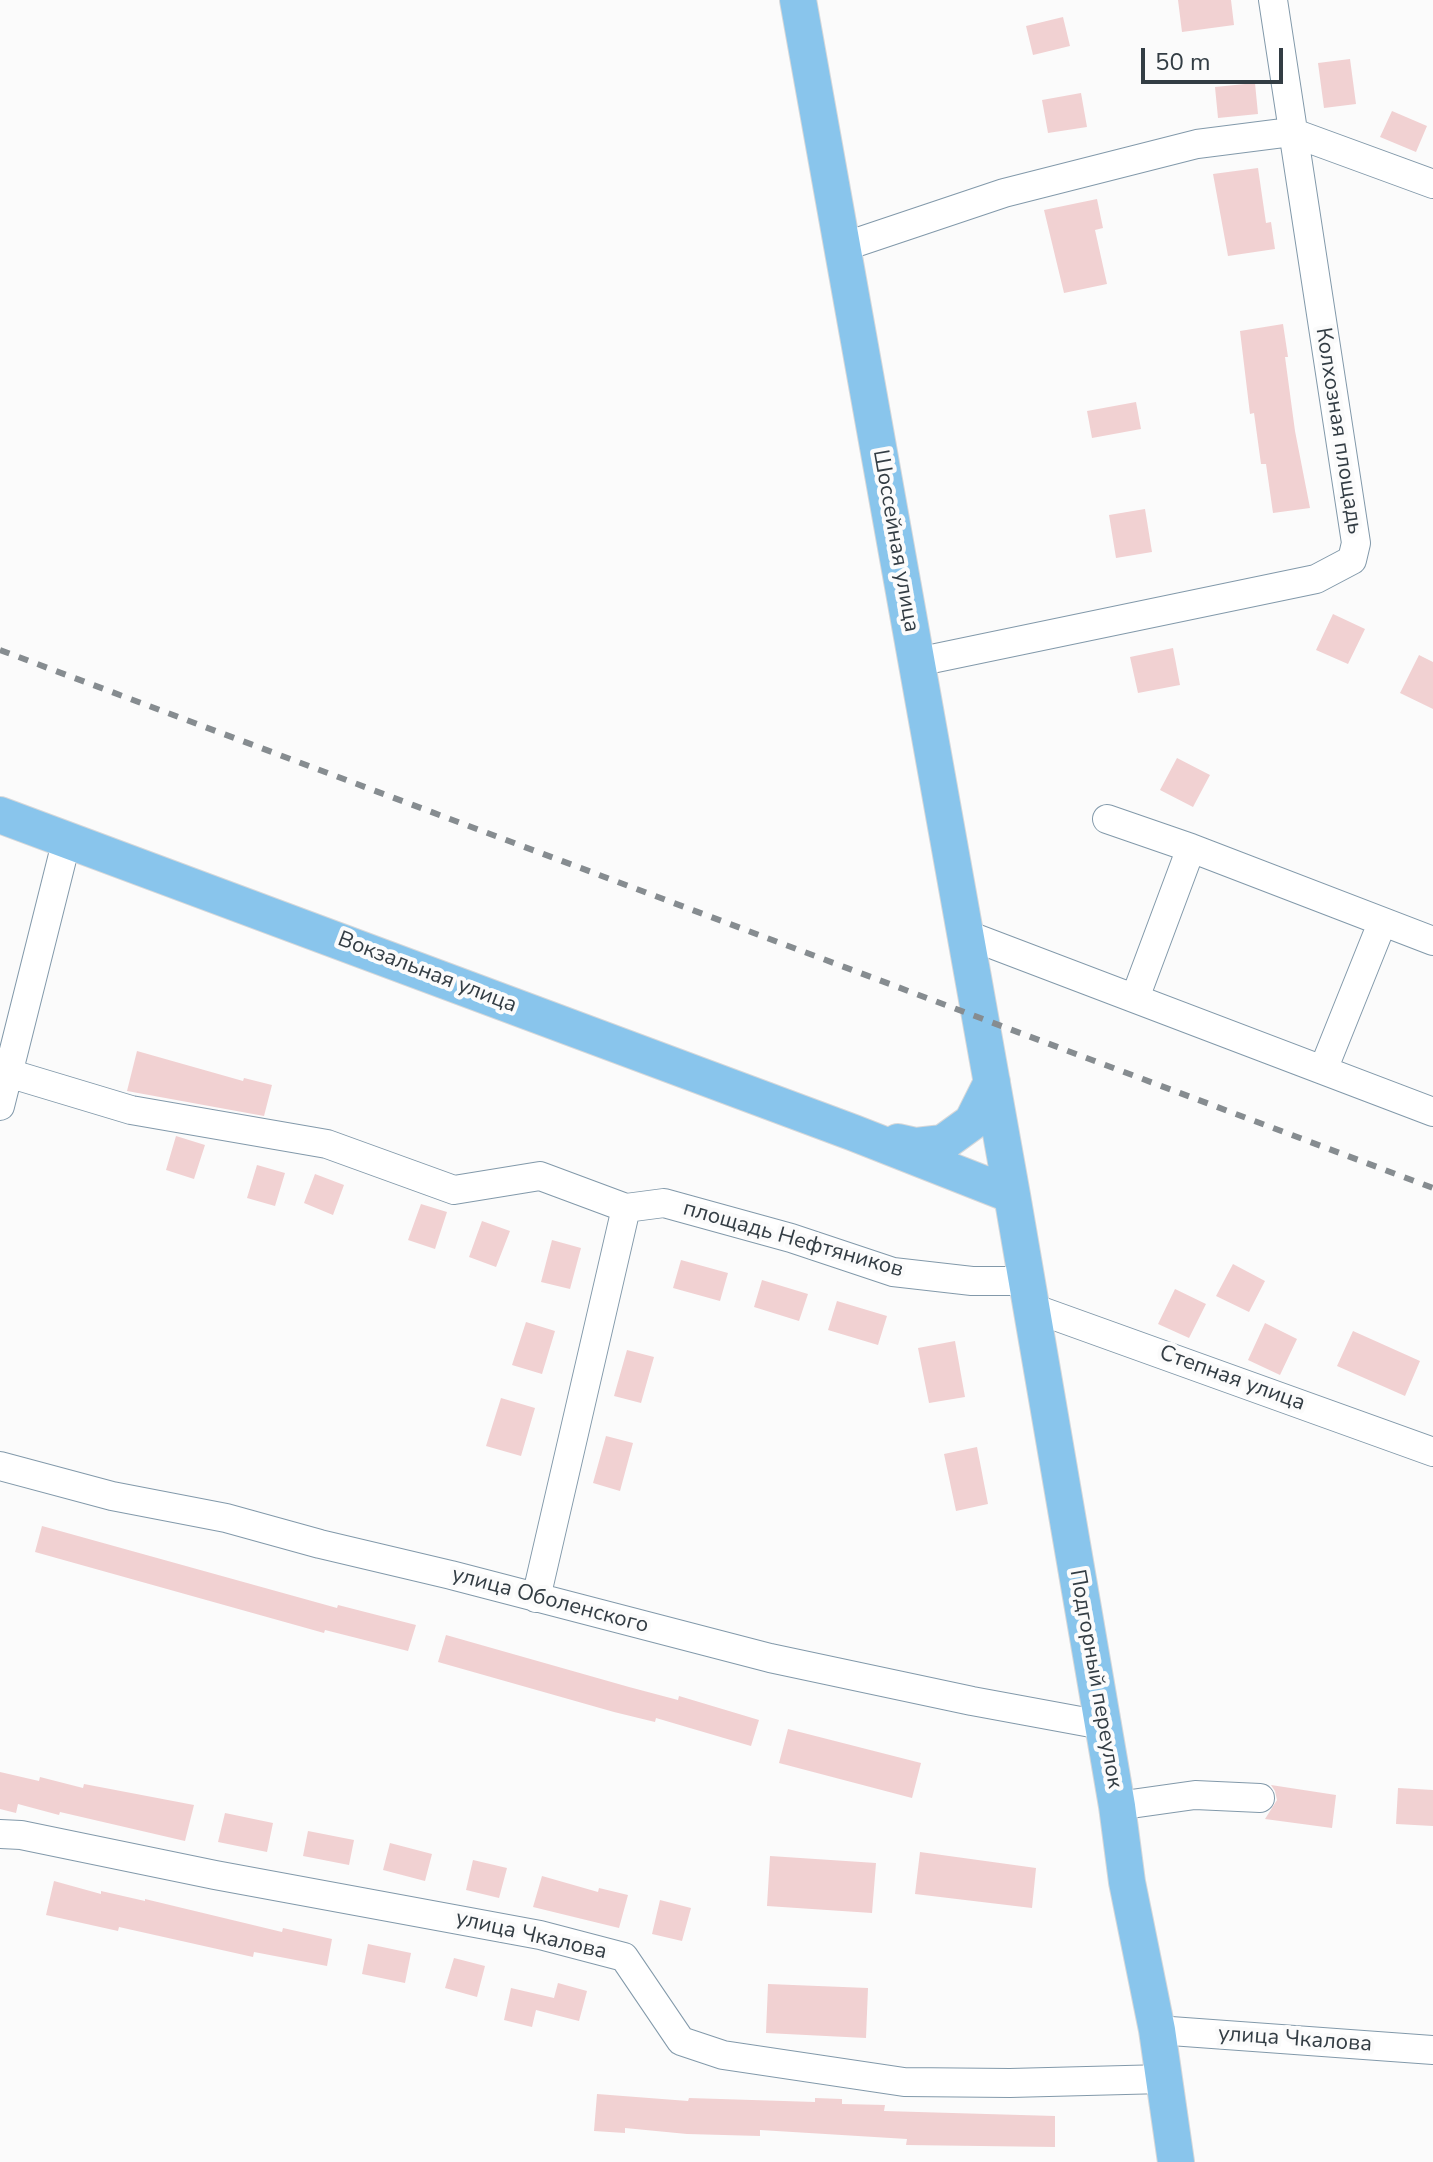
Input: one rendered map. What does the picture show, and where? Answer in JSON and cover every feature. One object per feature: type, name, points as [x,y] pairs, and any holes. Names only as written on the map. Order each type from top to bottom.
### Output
[{"type":"main road","name":"Шоссейная улица","points":[[798,0],[1012,1195]]},
{"type":"main road","name":"Вокзальная улица","points":[[0,815],[854,1133]]},
{"type":"main road","points":[[854,1133],[916,1146],[943,1143],[972,1122],[992,1082]]},
{"type":"main road","points":[[854,1133],[1012,1195]]},
{"type":"main road","name":"Подгорный переулок","points":[[1012,1195],[1117,1806],[1127,1882],[1157,2030],[1176,2162]]},
{"type":"street","name":"Колхозная площадь","points":[[917,662],[1316,579],[1352,560],[1356,543],[1273,0]]},
{"type":"street","points":[[843,247],[1004,193],[1197,144],[1291,132],[1433,184]]},
{"type":"street","points":[[1107,819],[1433,941]]},
{"type":"street","points":[[0,1106],[67,839]]},
{"type":"street","points":[[1135,998],[1191,848]]},
{"type":"street","points":[[1323,1070],[1382,923]]},
{"type":"street","points":[[965,934],[1433,1112]]},
{"type":"street","name":"площадь Нефтяников","points":[[8,1073],[131,1110],[327,1144],[454,1190],[540,1176],[626,1208],[664,1203],[791,1238],[893,1272],[972,1281],[1028,1294]]},
{"type":"street","points":[[536,1598],[626,1208]]},
{"type":"street","name":"Степная улица","points":[[1028,1294],[1433,1452]]},
{"type":"street","name":"улица Оболенского","points":[[0,1466],[112,1496],[226,1518],[770,1658],[1102,1725]]},
{"type":"street","points":[[1117,1806],[1195,1795],[1260,1798]]},
{"type":"street","name":"улица Чкалова","points":[[0,1834],[21,1835],[199,1872],[540,1935],[624,1957],[681,2041],[723,2055],[904,2082],[1164,2079]]},
{"type":"street","name":"улица Чкалова","points":[[1157,2030],[1433,2050]]},
{"type":"building","points":[[1178,0],[1231,0],[1234,25],[1182,32]]},
{"type":"building","points":[[1063,17],[1070,46],[1033,55],[1026,26]]},
{"type":"building","points":[[1350,59],[1356,104],[1324,108],[1318,63]]},
{"type":"building","points":[[1255,83],[1258,114],[1218,118],[1215,87]]},
{"type":"building","points":[[1081,93],[1087,127],[1048,133],[1042,100]]},
{"type":"building","points":[[1392,111],[1427,126],[1416,152],[1380,137]]},
{"type":"building","points":[[1258,168],[1266,223],[1271,222],[1275,249],[1228,256],[1213,174]]},
{"type":"building","points":[[1097,199],[1103,228],[1095,230],[1107,284],[1064,293],[1044,210]]},
{"type":"building","points":[[1283,324],[1295,431],[1310,508],[1273,513],[1266,464],[1261,464],[1254,413],[1250,414],[1240,331]]},
{"type":"building","points":[[1136,402],[1141,429],[1092,438],[1087,411]]},
{"type":"building","points":[[1145,509],[1152,552],[1116,558],[1109,515]]},
{"type":"building","points":[[1333,614],[1365,629],[1348,664],[1316,650]]},
{"type":"building","points":[[1173,648],[1180,685],[1138,693],[1130,657]]},
{"type":"building","points":[[1419,655],[1433,662],[1433,709],[1400,693]]},
{"type":"building","points":[[1177,758],[1210,775],[1193,807],[1160,790]]},
{"type":"building","points":[[137,1051],[243,1081],[244,1078],[272,1085],[264,1116],[127,1091]]},
{"type":"building","points":[[176,1136],[205,1145],[194,1179],[166,1170]]},
{"type":"building","points":[[257,1165],[285,1173],[275,1206],[247,1198]]},
{"type":"building","points":[[315,1174],[344,1185],[333,1215],[304,1203]]},
{"type":"building","points":[[421,1204],[447,1212],[435,1249],[408,1240]]},
{"type":"building","points":[[482,1221],[510,1231],[496,1267],[469,1257]]},
{"type":"building","points":[[552,1240],[581,1248],[570,1289],[541,1282]]},
{"type":"building","points":[[681,1260],[728,1273],[720,1301],[673,1288]]},
{"type":"building","points":[[1233,1264],[1265,1281],[1249,1312],[1216,1296]]},
{"type":"building","points":[[762,1280],[808,1294],[799,1321],[754,1307]]},
{"type":"building","points":[[1175,1289],[1206,1304],[1189,1338],[1158,1324]]},
{"type":"building","points":[[837,1301],[887,1316],[878,1345],[828,1330]]},
{"type":"building","points":[[526,1322],[555,1331],[542,1374],[512,1365]]},
{"type":"building","points":[[1265,1323],[1297,1339],[1280,1375],[1248,1360]]},
{"type":"building","points":[[1353,1331],[1420,1361],[1405,1396],[1337,1366]]},
{"type":"building","points":[[955,1341],[965,1397],[929,1403],[918,1348]]},
{"type":"building","points":[[627,1350],[654,1357],[641,1403],[614,1396]]},
{"type":"building","points":[[501,1398],[535,1408],[521,1456],[486,1446]]},
{"type":"building","points":[[606,1436],[633,1443],[620,1491],[593,1483]]},
{"type":"building","points":[[977,1447],[988,1504],[956,1511],[944,1454]]},
{"type":"building","points":[[42,1526],[337,1608],[338,1605],[416,1625],[408,1651],[325,1630],[324,1633],[35,1552]]},
{"type":"building","points":[[446,1635],[759,1720],[751,1746],[656,1718],[655,1722],[614,1712],[438,1662]]},
{"type":"building","points":[[788,1729],[921,1763],[912,1798],[779,1763]]},
{"type":"building","points":[[0,1772],[194,1805],[185,1841],[18,1804],[16,1813],[0,1809]]},
{"type":"building","points":[[1271,1785],[1336,1795],[1332,1828],[1265,1819],[1277,1800]]},
{"type":"building","points":[[1398,1788],[1433,1790],[1433,1826],[1396,1824]]},
{"type":"building","points":[[225,1813],[273,1823],[267,1852],[218,1842]]},
{"type":"building","points":[[308,1831],[354,1840],[349,1865],[303,1856]]},
{"type":"building","points":[[390,1843],[432,1854],[425,1881],[383,1870]]},
{"type":"building","points":[[920,1852],[1036,1868],[1032,1908],[915,1894]]},
{"type":"building","points":[[770,1856],[876,1863],[872,1913],[767,1906]]},
{"type":"building","points":[[473,1860],[507,1868],[499,1898],[466,1890]]},
{"type":"building","points":[[542,1876],[598,1892],[599,1888],[628,1895],[619,1928],[533,1907]]},
{"type":"building","points":[[54,1881],[101,1894],[101,1891],[145,1899],[282,1932],[283,1928],[332,1939],[327,1966],[254,1952],[253,1957],[119,1927],[118,1931],[46,1915]]},
{"type":"building","points":[[660,1900],[691,1908],[682,1941],[652,1934]]},
{"type":"building","points":[[368,1944],[411,1953],[405,1983],[362,1974]]},
{"type":"building","points":[[454,1958],[485,1966],[477,1997],[445,1988]]},
{"type":"building","points":[[558,1983],[587,1991],[579,2021],[536,2010],[532,2027],[504,2020],[511,1988],[554,1998]]},
{"type":"building","points":[[768,1984],[868,1988],[866,2038],[766,2033]]},
{"type":"building","points":[[597,2094],[688,2101],[689,2098],[815,2102],[815,2098],[842,2099],[842,2104],[885,2105],[884,2111],[1055,2116],[1055,2147],[906,2145],[907,2139],[760,2130],[760,2136],[625,2128],[625,2133],[594,2131]]},
{"type":"railway","points":[[0,650],[1433,1188]]}]
